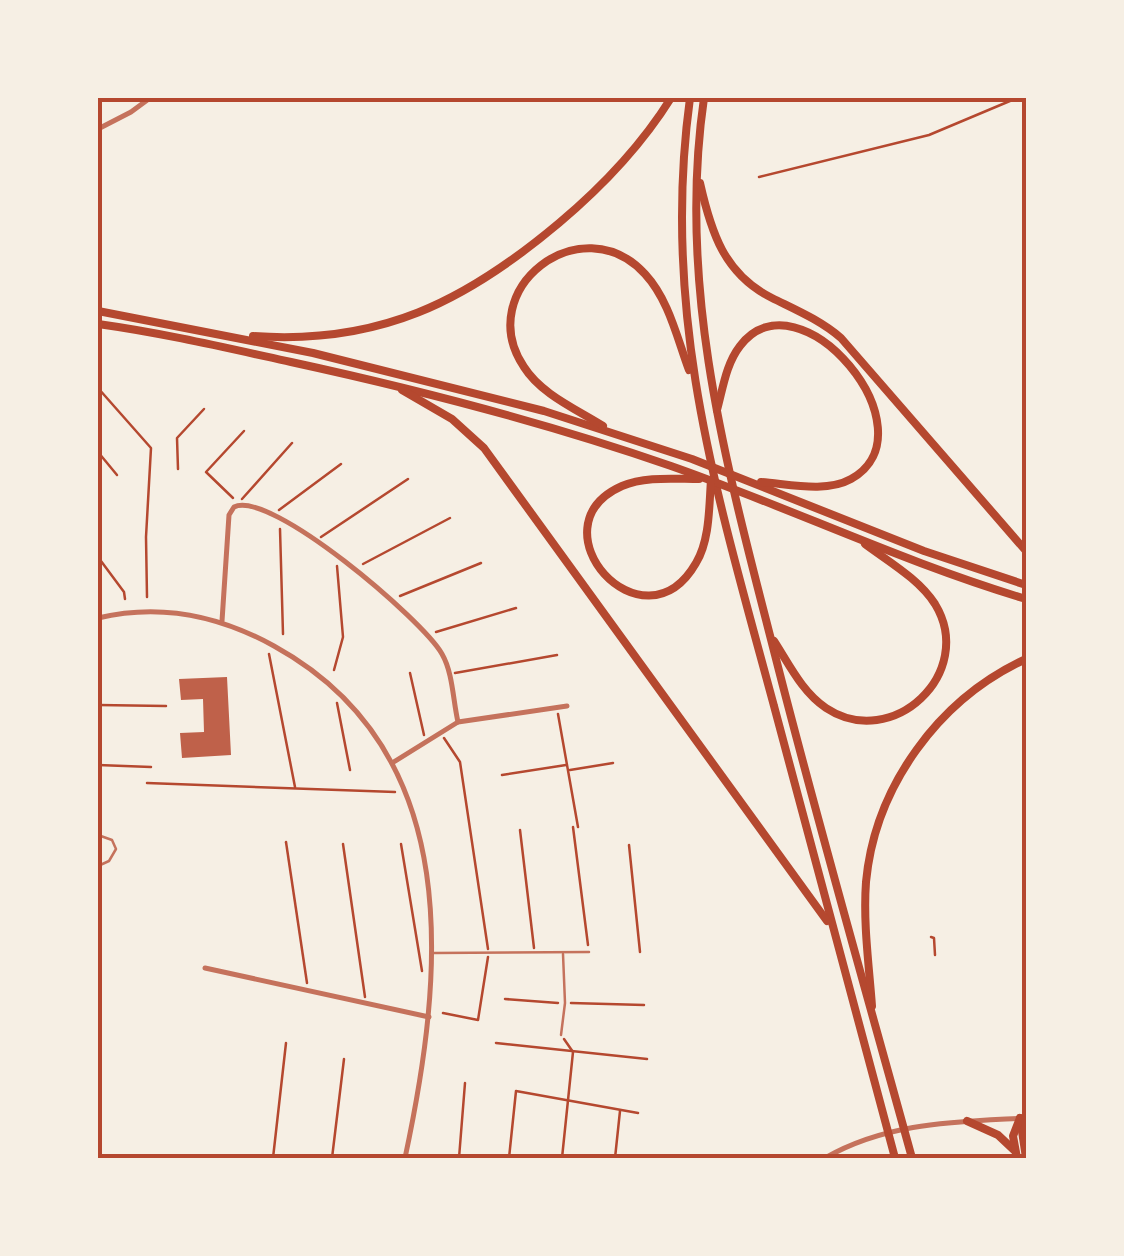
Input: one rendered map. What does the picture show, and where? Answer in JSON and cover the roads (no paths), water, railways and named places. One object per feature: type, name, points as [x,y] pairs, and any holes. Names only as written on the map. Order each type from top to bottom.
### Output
[{"type":"highway","points":[[223,334],[278,338],[345,334],[403,320],[459,296],[505,266],[593,194],[635,148],[671,98]]},
{"type":"highway","points":[[690,98],[683,168],[682,253],[700,415],[725,523],[896,1158]]},
{"type":"highway","points":[[704,98],[697,170],[698,302],[716,417],[744,540],[912,1158]]},
{"type":"highway","points":[[697,170],[716,242],[732,267],[751,286],[816,320],[841,338],[1026,551]]},
{"type":"highway","points":[[611,432],[540,386],[516,352],[511,332],[515,300],[526,280],[550,258],[571,250],[593,248],[623,256],[640,269],[661,296],[694,384]]},
{"type":"highway","points":[[98,311],[223,334],[454,386],[611,432],[1026,585]]},
{"type":"highway","points":[[98,324],[389,383],[577,435],[1026,599]]},
{"type":"highway","points":[[716,417],[728,367],[739,347],[756,332],[778,325],[802,328],[828,345],[870,396],[878,417],[879,438],[872,458],[858,475],[825,486],[751,481]]},
{"type":"highway","points":[[389,383],[452,419],[484,448],[812,896],[834,932]]},
{"type":"highway","points":[[705,479],[646,480],[612,492],[602,500],[588,534],[592,558],[605,578],[638,594],[664,592],[684,579],[696,563],[707,521],[712,470]]},
{"type":"highway","points":[[770,635],[806,690],[824,707],[846,718],[891,718],[926,696],[943,665],[946,642],[941,616],[918,585],[858,539]]},
{"type":"highway","points":[[874,1025],[866,887],[871,850],[884,806],[916,750],[947,713],[988,680],[1026,659]]},
{"type":"highway","points":[[1016,1155],[1013,1131],[1023,1118]]},
{"type":"highway","points":[[1023,1118],[1026,1158]]},
{"type":"highway","points":[[967,1120],[993,1132],[1016,1155]]},
{"type":"street","points":[[98,129],[150,98]]},
{"type":"street","points":[[222,622],[230,516],[238,503],[276,516],[315,540],[390,600],[442,654],[458,722]]},
{"type":"street","points":[[98,618],[148,611],[182,613],[222,622],[266,642],[330,684],[376,736],[392,764],[406,792],[427,866],[432,954],[429,1017],[404,1158]]},
{"type":"street","points":[[392,764],[458,722],[567,706]]},
{"type":"street","points":[[205,968],[429,1017]]},
{"type":"street","points":[[824,1158],[884,1132],[920,1124],[1023,1118]]},
{"type":"lane","points":[[98,834],[112,840],[116,849],[109,861],[98,866]]},
{"type":"lane","points":[[561,1035],[565,1003],[563,952]]},
{"type":"lane","points":[[432,954],[590,952]]}]
